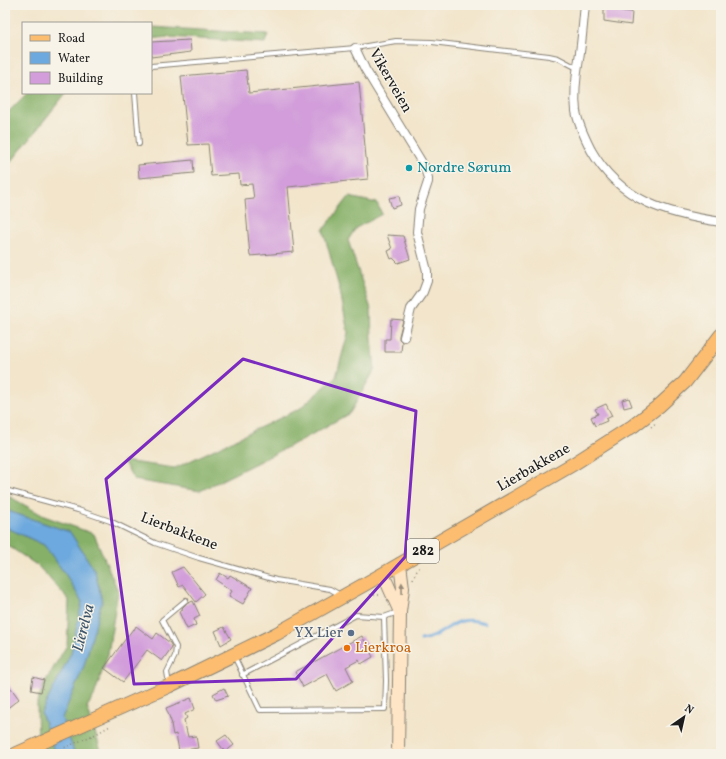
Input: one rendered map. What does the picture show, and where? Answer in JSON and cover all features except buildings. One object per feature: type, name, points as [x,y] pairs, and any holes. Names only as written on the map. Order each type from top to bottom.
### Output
[{"type":"main road","name":"Lierbakkene","points":[[16,754],[92,721],[234,655],[383,574],[575,462],[652,413],[673,394],[720,339]]},
{"type":"main road","points":[[398,754],[400,612],[403,588],[400,564]]},
{"type":"main road","points":[[383,574],[400,612]]},
{"type":"street","points":[[585,5],[577,68],[576,105],[578,120],[587,143],[596,158],[617,184],[635,197],[681,215],[721,222]]},
{"type":"street","name":"Vikerveien","points":[[355,48],[365,69],[424,166],[428,178],[428,185],[419,209],[417,224],[419,242],[427,271],[427,281],[423,292],[411,309],[404,337]]},
{"type":"lane","name":"Vikerveien","points":[[355,48],[396,42],[432,42],[549,56],[558,58],[577,68]]},
{"type":"lane","points":[[152,66],[355,48]]},
{"type":"lane","points":[[135,94],[139,144]]},
{"type":"lane","name":"Lierbakkene","points":[[5,490],[78,510],[110,521],[155,543],[200,558],[276,580],[330,589],[337,593],[340,598]]},
{"type":"lane","points":[[169,686],[166,672],[175,656],[176,647],[162,620],[186,600]]},
{"type":"lane","points":[[242,675],[356,615],[384,617],[400,612]]},
{"type":"lane","points":[[234,655],[242,675],[260,710],[384,709],[386,681],[384,617]]},
{"type":"path","points":[[50,754],[91,736]]},
{"type":"highlighted area","points":[[243,359],[416,411],[405,557],[296,679],[134,684],[106,479]]},
{"type":"green space","points":[[152,27],[268,34],[265,43],[168,37],[152,39]]},
{"type":"green space","points":[[26,94],[65,94],[12,161],[5,166],[5,115]]},
{"type":"green space","points":[[349,197],[377,203],[382,214],[356,228],[348,240],[371,309],[375,369],[350,413],[300,441],[200,491],[134,480],[123,461],[175,468],[299,409],[336,377],[348,333],[340,291],[323,230]]},
{"type":"green space","points":[[5,494],[44,516],[94,534],[118,591],[108,654],[94,696],[87,707],[102,754],[38,754],[37,702],[45,682],[67,645],[69,600],[38,566],[5,545]]},
{"type":"water","name":"Lierelva","points":[[5,510],[70,532],[95,571],[102,601],[84,666],[62,718],[75,754],[56,754],[41,713],[71,653],[82,602],[66,575],[44,545],[5,527]]},
{"type":"waterway","points":[[421,640],[430,638],[458,622],[465,620],[474,620],[485,623]]},
{"type":"place","name":"Nordre Sørum","points":[[409,168]]},
{"type":"place","name":"YX Lier","points":[[351,633]]},
{"type":"place","name":"Lierkroa","points":[[347,648]]}]
